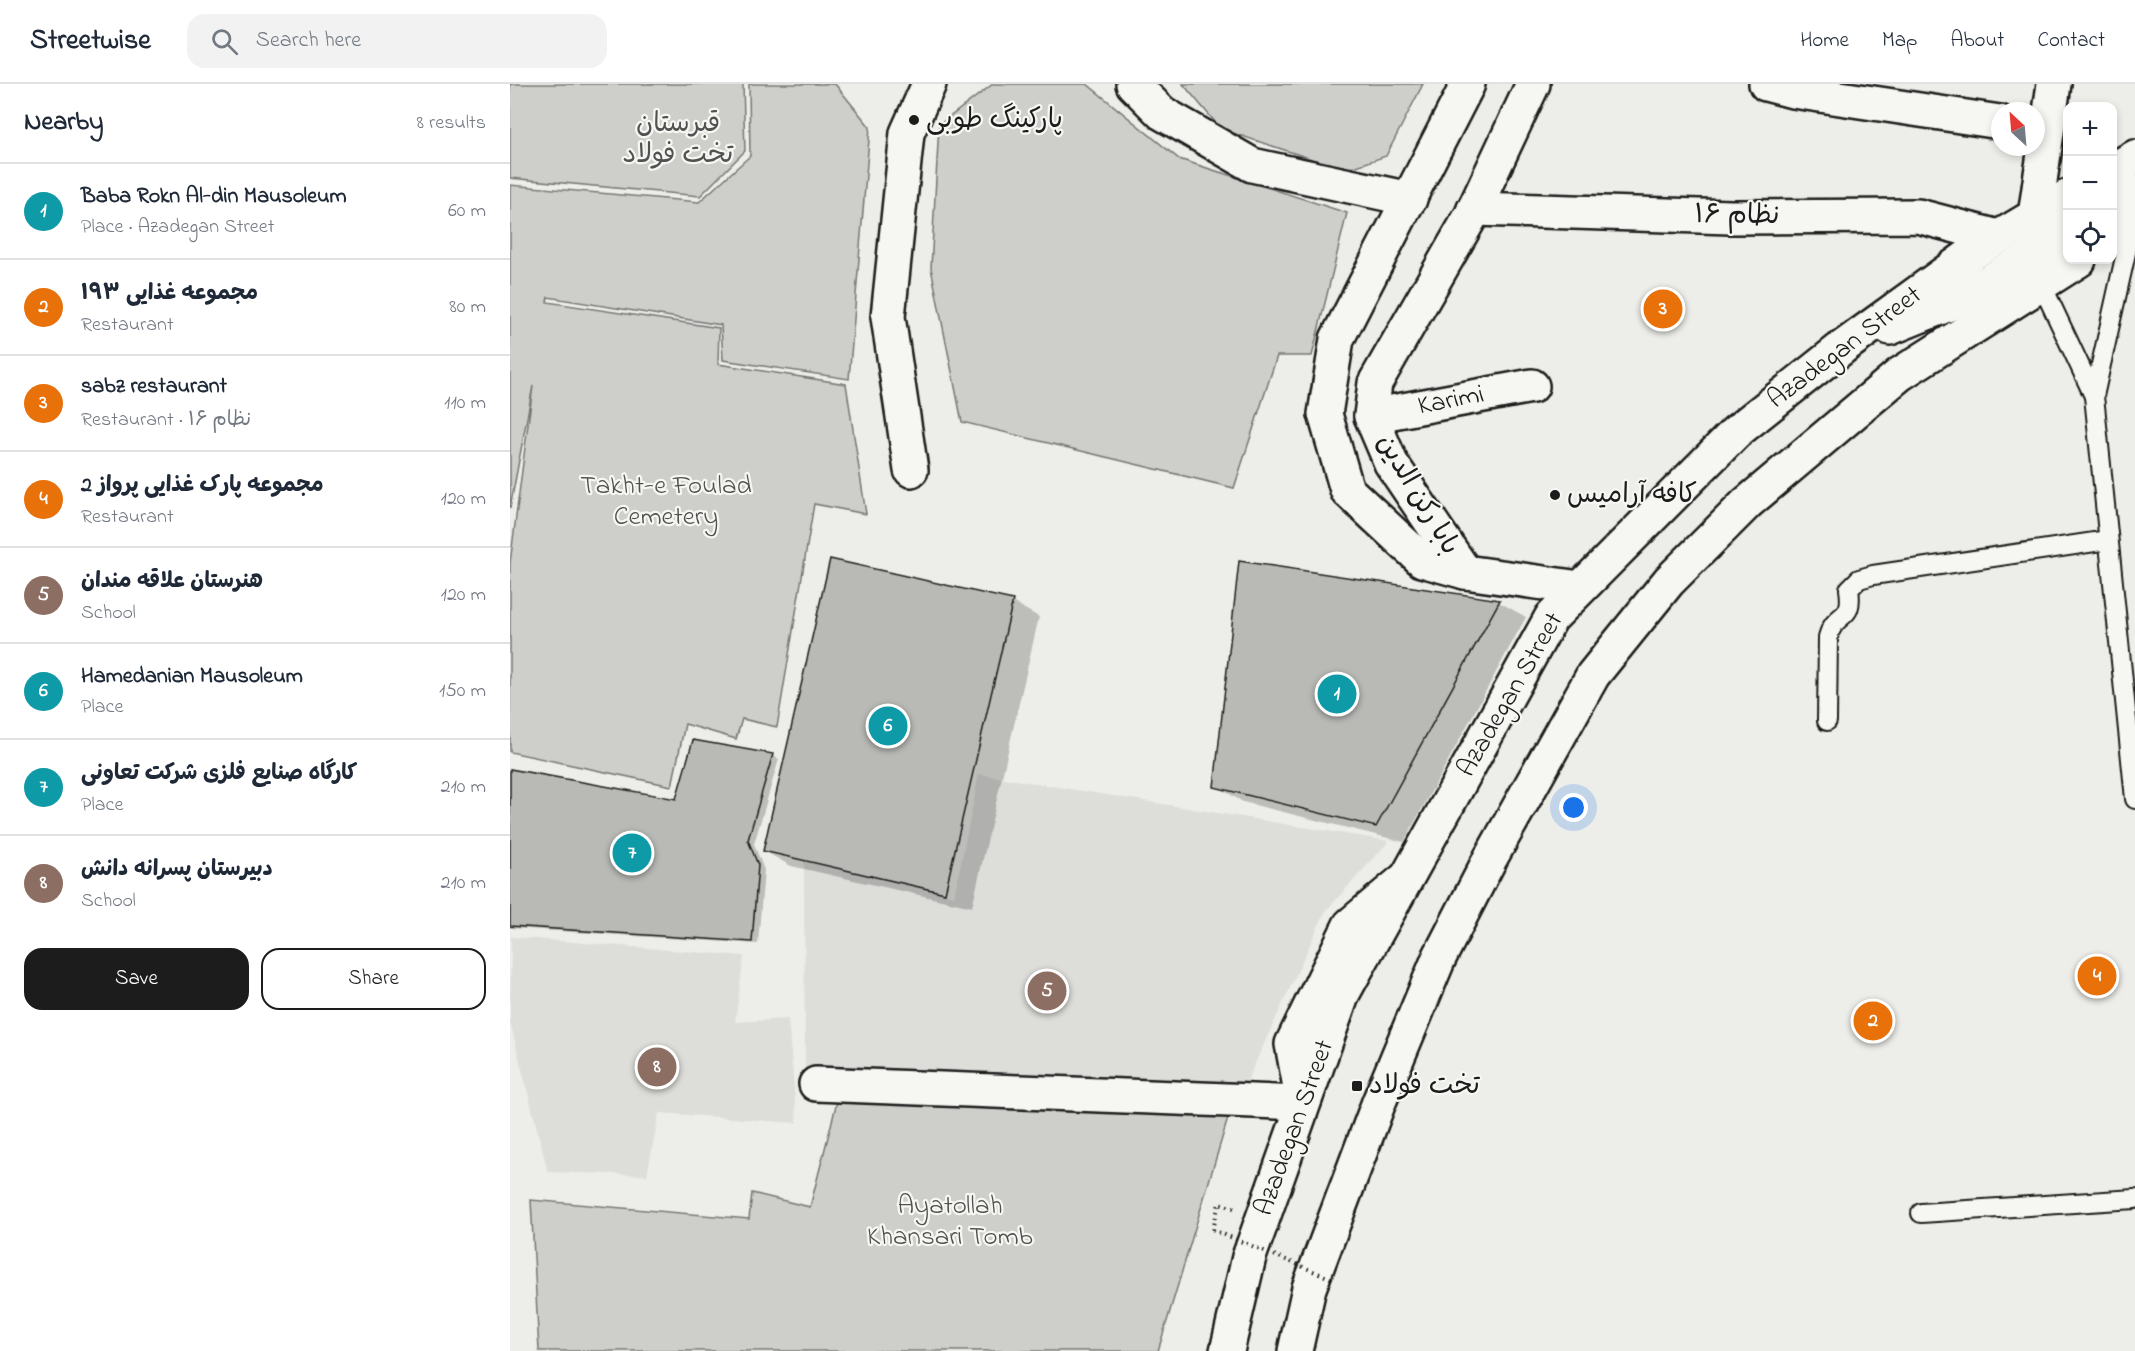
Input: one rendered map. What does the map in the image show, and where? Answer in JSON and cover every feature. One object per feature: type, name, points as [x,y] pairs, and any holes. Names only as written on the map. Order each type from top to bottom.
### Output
[{"type":"street","points":[[911,470],[888,317],[907,134],[929,84]]},
{"type":"street","points":[[1133,84],[1162,113],[1252,165],[1410,199]]},
{"type":"street","name":"بابا رکن الدین","points":[[1464,573],[1422,560],[1347,490],[1325,414],[1337,339],[1468,84]]},
{"type":"street","name":"بابا رکن الدین","points":[[1464,573],[1391,463],[1371,416],[1375,383],[1474,209],[1533,84]]},
{"type":"street","points":[[1766,84],[1793,91],[1991,121]]},
{"type":"street","points":[[2045,115],[2054,84]]},
{"type":"street","points":[[2035,216],[2039,156]]},
{"type":"street","points":[[2117,167],[2135,157]]},
{"type":"street","points":[[2123,224],[2135,191]]},
{"type":"street","name":"Azadegan Street","points":[[1227,1351],[1249,1257],[1343,993],[1551,618],[1736,432],[1843,347],[1974,252],[2063,198]]},
{"type":"street","name":"نظام ۱۶","points":[[1474,209],[1731,217],[1918,216],[1998,237]]},
{"type":"street","points":[[1843,347],[1957,301],[2063,235]]},
{"type":"street","name":"Azadegan Street","points":[[1295,1351],[1309,1288],[1379,1102],[1439,958],[1490,859],[1593,675],[1669,581],[1747,503],[1900,374],[2073,264]]},
{"type":"street","name":"Karimi","points":[[1371,416],[1532,386]]},
{"type":"street","points":[[1464,573],[1580,588]]},
{"type":"street","points":[[816,1084],[1303,1103]]},
{"type":"lane","points":[[2123,224],[2094,396],[2135,799]]},
{"type":"lane","points":[[2041,284],[2094,396]]},
{"type":"lane","points":[[1827,722],[1828,637],[1831,626],[1849,611],[1851,602],[1849,588],[1859,579],[1885,573],[2108,540]]},
{"type":"lane","points":[[1921,1213],[2135,1199]]},
{"type":"path","points":[[1220,1203],[1213,1230],[1335,1280]]},
{"type":"shaded area","points":[[979,774],[1389,841],[1325,912],[1246,1083],[805,1071],[804,861],[954,896]]},
{"type":"shaded area","points":[[511,937],[744,956],[735,1022],[788,1019],[797,1123],[659,1113],[647,1175],[548,1172],[510,1022]]},
{"type":"green space","name":"قبرستان تخت فولاد","points":[[510,84],[743,84],[745,151],[700,196],[510,178]]},
{"type":"green space","name":"Takht-e Foulad Cemetery","points":[[749,84],[835,84],[870,127],[849,379],[723,360],[721,325],[548,297],[547,302],[719,328],[718,364],[846,384],[866,514],[814,504],[777,727],[742,719],[736,739],[685,724],[672,786],[510,752],[510,563],[533,386],[510,508],[510,185],[699,202],[750,156]]},
{"type":"green space","points":[[993,84],[1087,84],[1179,159],[1347,213],[1312,356],[1277,356],[1234,488],[962,422],[931,268],[939,125]]},
{"type":"green space","points":[[1183,84],[1423,84],[1386,156],[1345,170],[1221,129]]},
{"type":"green space","name":"Ayatollah Khansari Tomb","points":[[841,1086],[1232,1105],[1158,1351],[539,1351],[531,1200],[749,1219],[752,1193],[810,1207]]},
{"type":"building","points":[[830,559],[1013,600],[945,893],[763,851]]},
{"type":"building","points":[[1239,561],[1500,600],[1376,827],[1214,787]]},
{"type":"building","points":[[693,740],[773,754],[748,840],[758,865],[752,942],[510,926],[510,769],[676,799]]},
{"type":"place","name":"پارکینگ طوبی","points":[[914,120]]},
{"type":"place","name":"sabz restaurant","points":[[1663,309]]},
{"type":"place","name":"کافه آرامیس","points":[[1555,495]]},
{"type":"place","name":"Baba Rokn Al-din Mausoleum","points":[[1337,694]]},
{"type":"place","name":"Hamedanian Mausoleum","points":[[888,726]]},
{"type":"place","name":"کارگاه صنایع فلزی شرکت تعاونی","points":[[632,853]]},
{"type":"place","name":"مجموعه پارک غذایی پرواز 2","points":[[2097,976]]},
{"type":"place","name":"هنرستان علاقه مندان","points":[[1047,991]]},
{"type":"place","name":"مجموعه غذایی ۱۹۳","points":[[1873,1021]]},
{"type":"place","name":"دبیرستان پسرانه دانش","points":[[657,1067]]},
{"type":"place","name":"تخت فولاد","points":[[1357,1086]]}]
